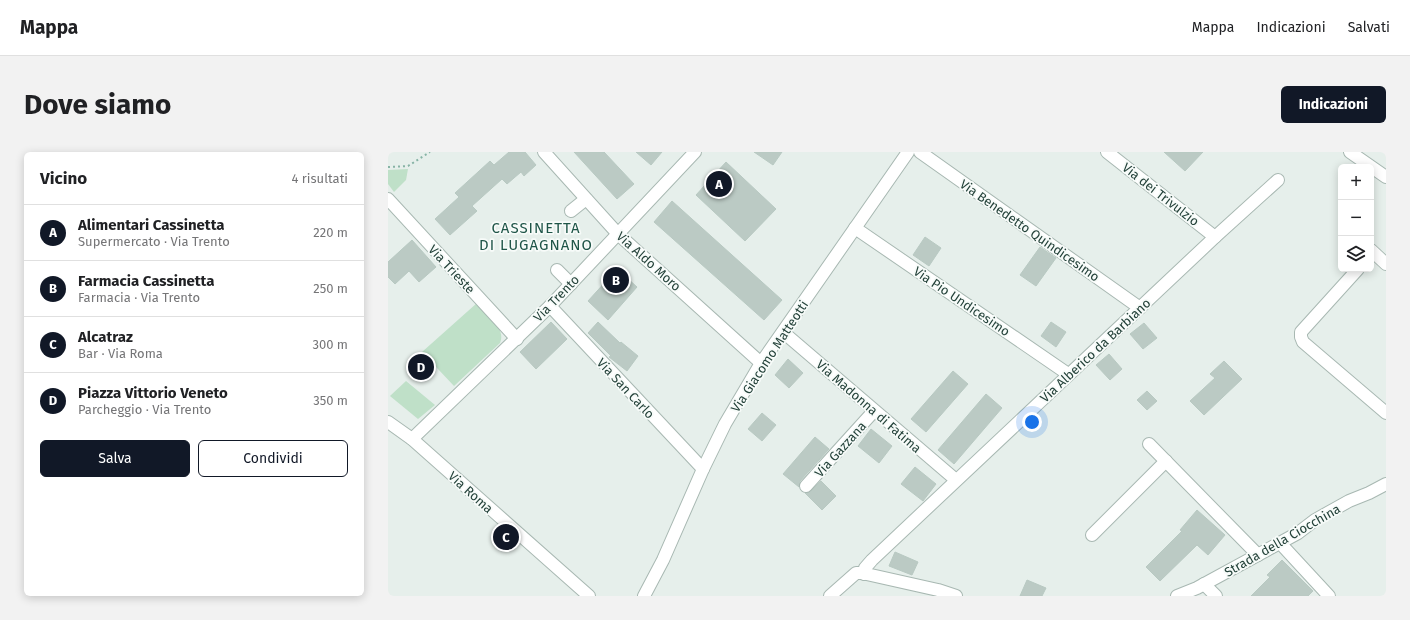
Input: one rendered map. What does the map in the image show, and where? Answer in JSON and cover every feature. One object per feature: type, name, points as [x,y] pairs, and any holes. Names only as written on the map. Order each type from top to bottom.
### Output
[{"type":"street","name":"Via Aldo Moro","points":[[544,152],[618,234],[761,363]]},
{"type":"street","name":"Via Giacomo Matteotti","points":[[644,596],[664,560],[703,469],[725,424],[761,363],[908,152]]},
{"type":"street","name":"Via Benedetto Quindicesimo","points":[[920,152],[1140,308]]},
{"type":"street","name":"Via dei Trivulzio","points":[[1107,152],[1215,237]]},
{"type":"street","points":[[1350,152],[1386,177]]},
{"type":"street","name":"Via Trento","points":[[412,439],[550,306],[692,153]]},
{"type":"street","name":"Via Alberico da Barbiano","points":[[864,574],[865,568],[872,560],[956,480],[1215,237],[1278,180]]},
{"type":"street","name":"Via Trieste","points":[[388,199],[517,339]]},
{"type":"street","points":[[571,210],[586,199]]},
{"type":"street","name":"Via Pio Undicesimo","points":[[855,228],[1068,374]]},
{"type":"street","points":[[1374,254],[1386,264]]},
{"type":"street","points":[[557,270],[571,284]]},
{"type":"street","points":[[1355,272],[1302,332],[1301,337],[1303,342],[1386,413]]},
{"type":"street","name":"Via San Carlo","points":[[550,306],[703,469]]},
{"type":"street","name":"Via Madonna di Fatima","points":[[783,332],[956,480]]},
{"type":"street","name":"Via Gazzana","points":[[806,486],[874,411]]},
{"type":"street","name":"Via Roma","points":[[388,422],[412,439],[589,596]]},
{"type":"street","points":[[1149,444],[1258,555]]},
{"type":"street","points":[[1092,535],[1166,462]]},
{"type":"street","name":"Strada della Ciocchina","points":[[1177,596],[1193,590],[1280,543],[1301,531],[1318,518],[1349,501],[1386,484]]},
{"type":"street","points":[[1280,543],[1327,595]]},
{"type":"street","points":[[830,596],[856,573],[938,590],[956,596]]},
{"type":"street","points":[[1204,584],[1216,596]]},
{"type":"path","points":[[388,167],[408,166],[430,152]]},
{"type":"green space","points":[[408,169],[406,180],[394,192],[388,184],[388,170]]},
{"type":"green space","points":[[477,303],[490,316],[501,332],[500,343],[454,386],[422,352]]},
{"type":"green space","points":[[406,381],[435,405],[418,419],[390,396]]},
{"type":"building","points":[[509,152],[525,152],[536,165],[524,176],[521,172],[507,184],[502,179],[472,206],[477,211],[450,235],[435,219],[459,197],[455,193],[490,161],[494,165]]},
{"type":"building","points":[[574,152],[604,152],[634,184],[617,199]]},
{"type":"building","points":[[636,152],[662,152],[651,165]]},
{"type":"building","points":[[754,152],[782,152],[773,165]]},
{"type":"building","points":[[1164,152],[1203,152],[1185,171]]},
{"type":"building","points":[[726,162],[776,209],[745,241],[696,195]]},
{"type":"building","points":[[672,201],[782,300],[764,320],[654,222]]},
{"type":"building","points":[[925,237],[941,248],[929,266],[913,255]]},
{"type":"building","points":[[412,240],[436,267],[419,282],[409,271],[395,284],[388,277],[388,262]]},
{"type":"building","points":[[1040,247],[1056,258],[1036,286],[1020,275]]},
{"type":"building","points":[[617,269],[637,287],[608,320],[588,301]]},
{"type":"building","points":[[551,322],[567,339],[536,369],[520,352]]},
{"type":"building","points":[[598,322],[620,343],[621,342],[638,356],[627,371],[609,357],[611,356],[588,333]]},
{"type":"building","points":[[1051,322],[1066,332],[1056,347],[1041,336]]},
{"type":"building","points":[[1144,323],[1157,338],[1143,349],[1130,334]]},
{"type":"building","points":[[1109,354],[1122,369],[1110,380],[1096,365]]},
{"type":"building","points":[[788,359],[803,373],[789,388],[775,375]]},
{"type":"building","points":[[1224,361],[1242,379],[1204,415],[1190,401],[1215,378],[1210,374]]},
{"type":"building","points":[[953,371],[968,384],[926,432],[911,419]]},
{"type":"building","points":[[1147,391],[1157,401],[1147,410],[1137,400]]},
{"type":"building","points":[[986,394],[1002,408],[954,464],[938,450]]},
{"type":"building","points":[[762,413],[776,425],[762,441],[748,429]]},
{"type":"building","points":[[871,429],[892,446],[879,463],[858,446]]},
{"type":"building","points":[[815,437],[829,449],[800,481],[799,487],[783,474]]},
{"type":"building","points":[[915,467],[936,484],[923,501],[901,484]]},
{"type":"building","points":[[821,481],[836,496],[822,510],[805,493],[811,491]]},
{"type":"building","points":[[1197,510],[1225,535],[1208,555],[1197,545],[1160,581],[1146,567],[1182,531],[1180,530]]},
{"type":"building","points":[[895,552],[918,562],[912,575],[889,566]]},
{"type":"building","points":[[1282,560],[1313,591],[1308,596],[1251,596],[1270,577],[1267,575]]},
{"type":"building","points":[[1027,580],[1046,588],[1042,596],[1020,596]]},
{"type":"place","name":"Alimentari Cassinetta","points":[[719,184]]},
{"type":"place","name":"Farmacia Cassinetta","points":[[616,280]]},
{"type":"place","name":"Piazza Vittorio Veneto","points":[[421,367]]},
{"type":"place","name":"Alcatraz","points":[[506,537]]},
{"type":"district","name":"CASSINETTA DI LUGAGNANO","points":[[536,236]]}]
